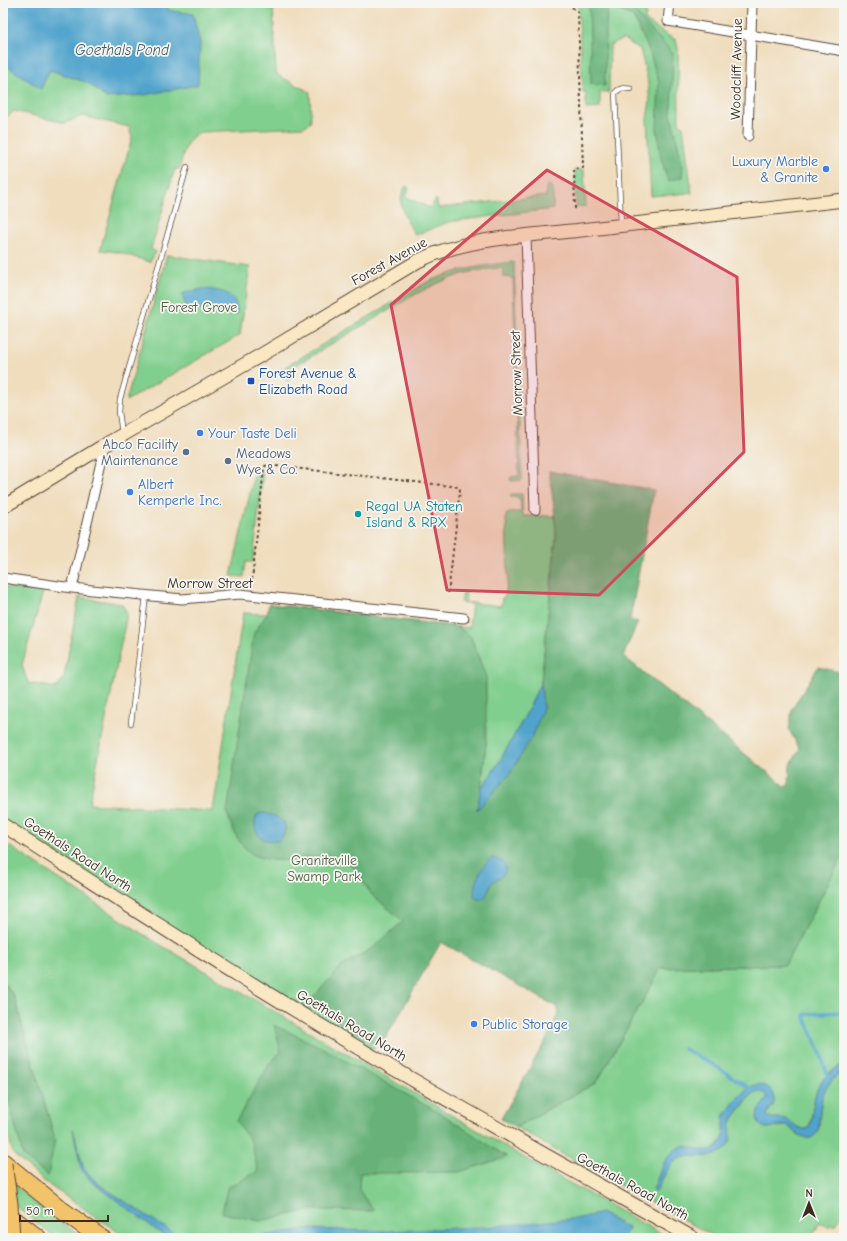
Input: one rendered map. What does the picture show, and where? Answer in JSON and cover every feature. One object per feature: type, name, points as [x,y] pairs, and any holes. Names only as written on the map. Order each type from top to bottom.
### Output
[{"type":"highway","points":[[3,1163],[11,1238]]},
{"type":"highway","points":[[3,1163],[58,1207],[101,1238]]},
{"type":"highway","points":[[3,1211],[38,1238]]},
{"type":"main road","name":"Forest Avenue","points":[[3,507],[105,445],[425,258],[447,249],[526,236],[844,200]]},
{"type":"main road","name":"Goethals Road North","points":[[3,825],[239,976],[486,1122],[693,1238]]},
{"type":"street","points":[[670,3],[668,21],[844,51]]},
{"type":"street","name":"Woodcliff Avenue","points":[[748,136],[752,3]]},
{"type":"street","name":"Morrow Street","points":[[526,236],[535,510]]},
{"type":"street","points":[[72,588],[105,445]]},
{"type":"street","name":"Morrow Street","points":[[3,578],[72,588],[146,596],[182,599],[240,594],[464,618]]},
{"type":"lane","points":[[621,225],[615,93],[618,89],[631,89]]},
{"type":"lane","points":[[123,435],[118,412],[120,399],[187,167]]},
{"type":"lane","points":[[131,723],[146,596]]},
{"type":"path","points":[[572,7],[578,12],[583,168],[574,170],[575,209]]},
{"type":"path","points":[[252,580],[264,468],[268,465],[459,487],[460,490],[448,595]]},
{"type":"highlighted area","points":[[547,170],[737,277],[744,452],[599,595],[447,590],[391,305]]},
{"type":"green space","points":[[3,3],[273,3],[276,72],[279,76],[310,92],[310,123],[303,127],[202,132],[196,134],[186,147],[179,169],[175,169],[151,249],[156,252],[150,262],[118,252],[100,250],[132,138],[129,127],[82,116],[65,123],[14,111],[3,120]]},
{"type":"green space","points":[[578,3],[648,3],[645,20],[676,40],[678,48],[679,123],[683,126],[692,193],[651,196],[647,119],[650,101],[647,77],[640,49],[623,39],[610,45],[609,92],[600,92],[600,108],[586,109],[586,92],[583,92]]},
{"type":"green space","points":[[589,3],[635,3],[634,11],[673,53],[671,114],[683,167],[682,177],[668,181],[661,158],[657,128],[659,82],[648,48],[633,16],[608,7],[606,25],[605,86],[591,84]]},
{"type":"green space","points":[[575,170],[584,170],[586,206],[576,207]]},
{"type":"green space","points":[[548,185],[553,189],[553,209],[449,222],[415,235],[405,218],[401,205],[401,198],[406,186],[409,188],[406,197],[430,208],[436,199],[438,208],[546,196],[546,187]]},
{"type":"green space","name":"Forest Grove","points":[[167,255],[250,267],[240,335],[126,401]]},
{"type":"green space","points":[[514,262],[522,480],[511,481],[510,479],[511,477],[519,476],[513,278],[503,277],[503,268],[485,269],[467,273],[435,284],[285,372],[289,381],[287,381],[280,370],[427,282],[448,274],[469,269]]},
{"type":"green space","points":[[255,471],[263,473],[253,562],[246,562],[244,577],[231,576]]},
{"type":"green space","points":[[549,471],[654,490],[630,620],[638,622],[623,656],[785,786],[789,784],[790,765],[800,749],[789,730],[792,709],[818,667],[844,673],[844,853],[785,965],[661,968],[597,1082],[516,1127],[501,1119],[554,1026],[559,1013],[557,1007],[441,942],[381,1046],[376,1044],[308,1003],[341,967],[377,945],[403,921],[372,895],[352,865],[319,857],[275,860],[264,859],[255,855],[247,850],[235,834],[227,812],[254,633],[267,614],[269,604],[458,627],[471,637],[486,677],[486,743],[481,789],[477,809],[543,708],[541,682],[556,538],[555,516]],"holes":[[[258,814],[284,822],[284,835],[255,824]],[[479,876],[492,882],[488,892],[478,899],[474,895],[474,889]]]},
{"type":"green space","name":"Graniteville Swamp Park","points":[[512,494],[522,494],[523,516],[555,516],[556,539],[541,682],[525,716],[498,764],[481,789],[486,743],[381,1046],[376,1044],[372,1050],[215,954],[3,819],[3,587],[43,592],[22,665],[28,683],[56,688],[64,677],[79,597],[122,604],[127,614],[89,804],[213,811],[243,613],[267,614],[269,604],[469,628],[472,604],[461,603],[463,592],[466,593],[465,602],[501,606],[502,598],[505,596],[508,579],[506,515],[511,512],[521,512],[520,498],[510,496]]},
{"type":"green space","points":[[3,842],[149,938],[535,1164],[669,1238],[127,1238],[46,1183],[13,1154],[3,1110]]},
{"type":"green space","points":[[844,853],[844,1064],[826,1076],[817,1090],[809,1127],[806,1129],[799,1128],[785,1119],[769,1117],[767,1113],[773,1106],[774,1094],[748,1088],[725,1115],[724,1134],[720,1143],[711,1150],[707,1151],[685,1146],[655,1184],[653,1190],[656,1192],[673,1162],[685,1157],[718,1153],[733,1118],[753,1093],[759,1091],[767,1096],[757,1113],[776,1127],[788,1126],[799,1135],[806,1138],[811,1138],[816,1134],[819,1127],[821,1098],[825,1088],[835,1076],[844,1071],[844,1214],[843,1213],[835,1226],[831,1223],[829,1227],[820,1222],[811,1238],[717,1238],[564,1155],[516,1127],[597,1082],[661,968],[785,965]]},
{"type":"green space","points":[[3,981],[14,996],[55,1139],[48,1176],[23,1156],[3,1079]]},
{"type":"green space","points":[[274,1025],[321,1047],[445,1116],[507,1157],[459,1172],[360,1173],[359,1190],[374,1211],[311,1210],[260,1221],[222,1213],[227,1188],[258,1171],[251,1142],[236,1121],[270,1063],[281,1052]]},
{"type":"green space","points":[[3,1176],[52,1216],[84,1238],[56,1238],[3,1196]]},
{"type":"water","name":"Goethals Pond","points":[[3,3],[166,3],[168,10],[193,14],[200,43],[198,85],[144,95],[106,98],[88,83],[50,70],[41,89],[7,66],[3,65]]},
{"type":"water","points":[[202,289],[215,290],[227,294],[235,301],[237,314],[221,314],[210,307],[198,310],[186,307],[182,295],[184,293]]},
{"type":"water","points":[[541,682],[543,708],[535,731],[510,774],[477,810],[481,789],[498,764],[525,716]]},
{"type":"water","points":[[264,813],[279,819],[285,825],[285,830],[279,841],[265,840],[260,837],[256,831],[256,817],[258,814]]},
{"type":"water","points":[[492,858],[499,860],[504,864],[504,873],[491,884],[483,899],[475,898],[474,893],[476,882],[485,864]]},
{"type":"water","points":[[844,1064],[844,1071],[831,1081],[824,1092],[817,1133],[812,1137],[805,1138],[783,1125],[764,1128],[759,1123],[757,1115],[767,1096],[764,1093],[755,1092],[751,1095],[732,1121],[730,1141],[723,1150],[711,1156],[690,1156],[678,1159],[668,1170],[656,1192],[653,1190],[665,1161],[678,1148],[689,1147],[707,1150],[718,1146],[724,1136],[725,1115],[738,1097],[750,1087],[762,1085],[772,1091],[774,1102],[767,1115],[769,1117],[785,1119],[801,1129],[808,1129],[811,1122],[814,1099],[819,1086],[826,1076]]},
{"type":"water","points":[[73,1129],[84,1169],[100,1185],[181,1238],[167,1238],[92,1182],[81,1169]]},
{"type":"water","points":[[601,1213],[628,1228],[624,1238],[246,1238],[305,1229],[387,1231],[485,1227],[580,1218]]},
{"type":"waterway","points":[[828,1078],[821,1054],[805,1018],[805,1014],[844,1012]]},
{"type":"waterway","points":[[684,1049],[717,1067],[751,1089]]},
{"type":"place","name":"Luxury Marble & Granite","points":[[826,169]]},
{"type":"place","name":"Forest Avenue & Elizabeth Road","points":[[251,381]]},
{"type":"place","name":"Your Taste Deli","points":[[200,433]]},
{"type":"place","name":"Abco Facility Maintenance","points":[[186,452]]},
{"type":"place","name":"Meadows Wye & Co.","points":[[228,461]]},
{"type":"place","name":"Albert Kemperle Inc.","points":[[130,492]]},
{"type":"place","name":"Regal UA Staten Island & RPX","points":[[358,514]]},
{"type":"place","name":"Public Storage","points":[[474,1024]]}]
